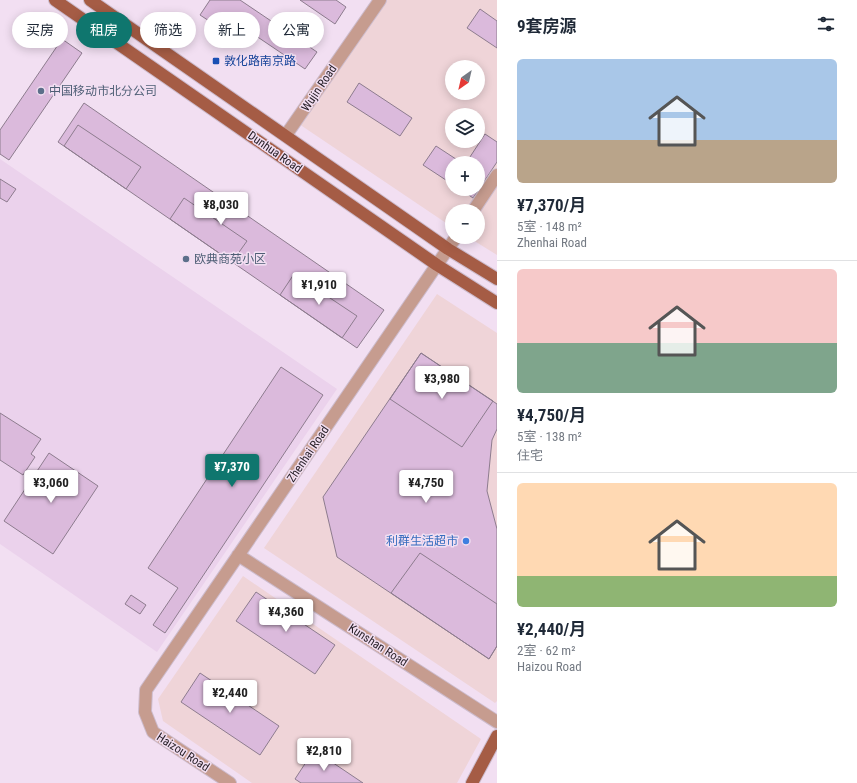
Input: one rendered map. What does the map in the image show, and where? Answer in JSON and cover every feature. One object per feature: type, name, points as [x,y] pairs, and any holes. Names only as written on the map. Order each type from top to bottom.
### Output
[{"type":"main road","name":"Dunhua Road","points":[[55,0],[437,265],[497,303]]},
{"type":"main road","name":"Dunhua Road","points":[[90,0],[448,249],[497,280]]},
{"type":"main road","points":[[472,783],[497,736]]},
{"type":"street","name":"Wujin Road","points":[[286,135],[380,0]]},
{"type":"street","points":[[478,204],[497,175]]},
{"type":"street","name":"Zhenhai Road","points":[[146,690],[451,244]]},
{"type":"street","name":"Kunshan Road","points":[[238,555],[497,722]]},
{"type":"street","name":"Haizou Road","points":[[146,690],[145,712],[152,732],[230,783]]},
{"type":"shaded area","points":[[380,0],[497,0],[497,255],[479,244],[485,244],[485,204],[445,204],[445,222],[296,122]]},
{"type":"shaded area","points":[[0,159],[337,389],[157,652],[0,544]]},
{"type":"shaded area","points":[[437,294],[497,333],[497,701],[495,703],[264,548]]},
{"type":"shaded area","points":[[243,576],[481,739],[457,783],[252,783],[163,721],[158,699]]},
{"type":"building","points":[[210,0],[240,0],[258,12],[204,12],[204,18],[200,15]]},
{"type":"building","points":[[300,0],[336,0],[346,7],[335,24],[324,16],[324,12],[318,12]]},
{"type":"building","points":[[480,9],[497,21],[497,48],[467,28]]},
{"type":"building","points":[[260,14],[268,19],[268,44],[260,39]]},
{"type":"building","name":"中国移动市北分公司","points":[[68,43],[82,53],[9,160],[0,154],[0,130],[56,48],[68,48]]},
{"type":"building","points":[[274,48],[311,48],[317,52],[305,69]]},
{"type":"building","points":[[359,83],[412,118],[400,136],[347,102]]},
{"type":"building","points":[[84,103],[384,310],[357,348],[58,142]]},
{"type":"building","points":[[78,125],[141,167],[126,189],[64,146]]},
{"type":"building","points":[[485,134],[497,142],[497,162],[485,180],[485,156],[471,156],[476,148],[485,148]]},
{"type":"building","points":[[436,146],[451,156],[445,156],[445,179],[423,165]]},
{"type":"building","points":[[0,179],[16,189],[7,202],[0,198]]},
{"type":"building","points":[[184,198],[247,241],[232,262],[170,219]]},
{"type":"building","points":[[294,274],[357,316],[342,338],[280,295]]},
{"type":"building","points":[[421,353],[493,401],[462,447],[390,399]]},
{"type":"building","points":[[421,353],[497,404],[497,429],[492,440],[487,491],[497,529],[497,646],[489,659],[337,557],[323,497]]},
{"type":"building","points":[[281,367],[323,395],[165,633],[153,625],[178,588],[148,568]]},
{"type":"building","points":[[0,413],[41,439],[31,454],[35,457],[23,475],[0,460]]},
{"type":"building","points":[[49,453],[98,486],[53,554],[4,521]]},
{"type":"building","points":[[420,553],[497,604],[497,646],[489,659],[391,593]]},
{"type":"building","points":[[256,592],[335,645],[315,674],[236,621]]},
{"type":"building","points":[[131,595],[146,605],[140,614],[125,604]]},
{"type":"building","points":[[200,673],[279,726],[260,755],[181,702]]},
{"type":"building","points":[[314,750],[363,783],[301,783],[295,779]]},
{"type":"place","name":"敦化路南京路","points":[[216,61]]},
{"type":"place","name":"中国移动市北分公司","points":[[41,91]]},
{"type":"place","name":"欧典商苑小区","points":[[186,259]]},
{"type":"place","name":"利群生活超市","points":[[466,541]]}]
